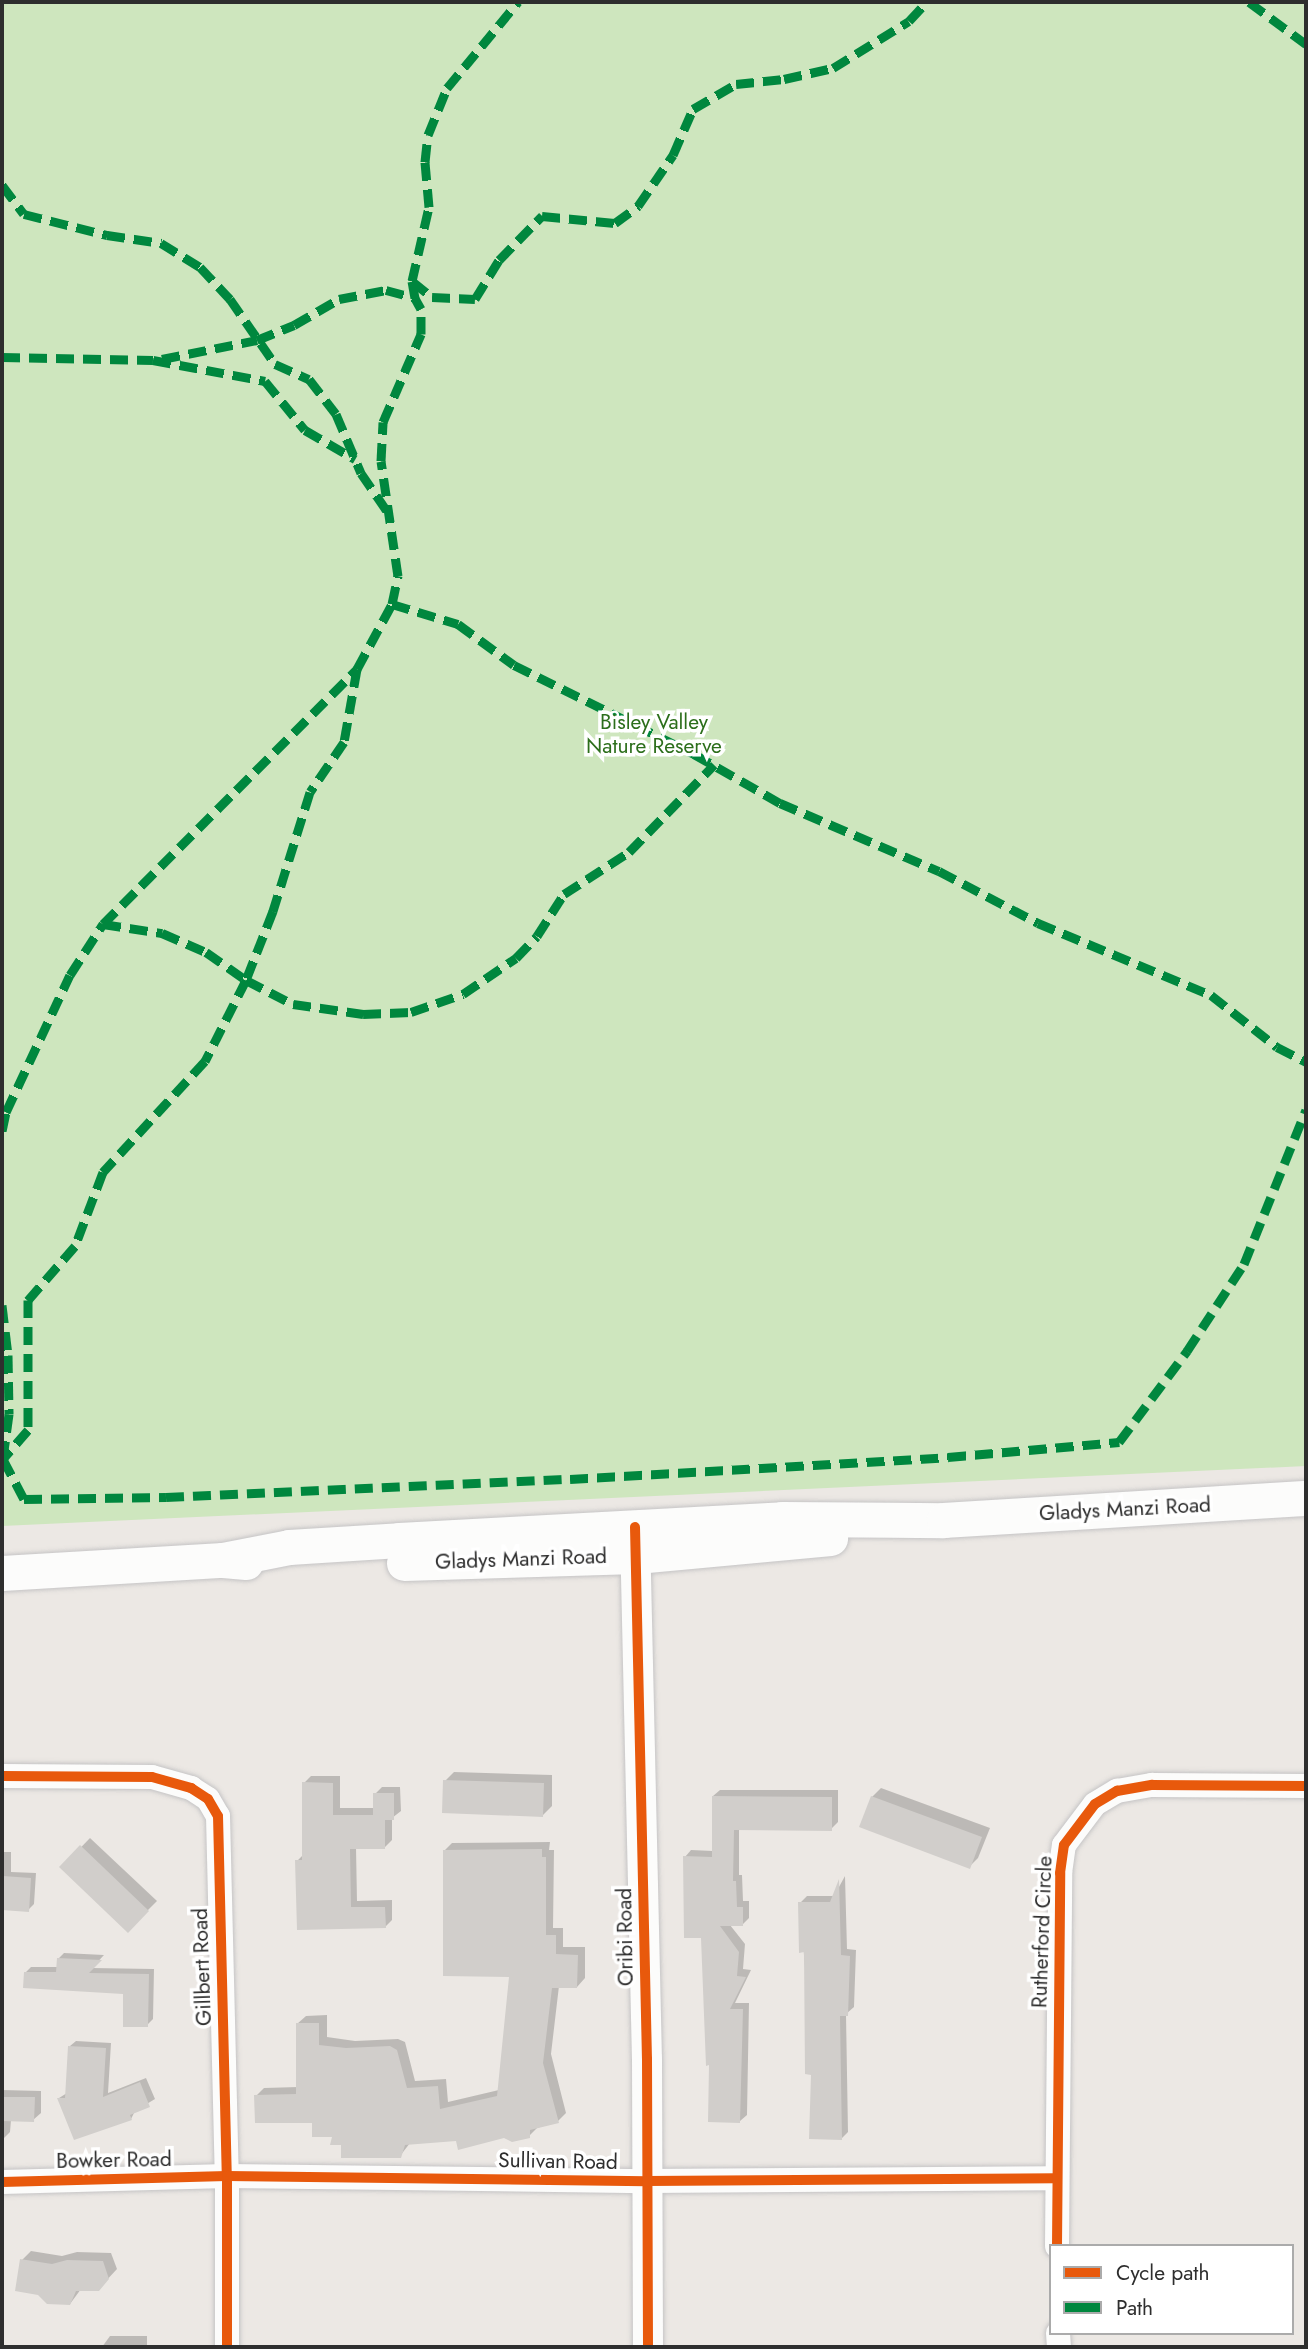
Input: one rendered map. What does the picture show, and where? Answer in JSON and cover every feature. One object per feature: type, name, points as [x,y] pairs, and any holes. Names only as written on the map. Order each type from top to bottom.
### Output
[{"type":"main road","name":"Gladys Manzi Road","points":[[2,1573],[223,1560],[289,1547],[636,1541],[782,1519],[944,1520],[1306,1498]]},
{"type":"street","name":"Oribi Road","points":[[636,1541],[648,2347]]},
{"type":"street","name":"Gillbert Road","points":[[2,1776],[152,1777],[191,1788],[208,1799],[218,1816],[227,2176],[226,2347]]},
{"type":"street","name":"Rutherford Circle","points":[[1057,2244],[1060,1873],[1064,1845],[1077,1823],[1095,1804],[1118,1791],[1152,1785],[1306,1786]]},
{"type":"street","name":"Sullivan Road","points":[[227,2176],[647,2181],[1056,2178]]},
{"type":"street","name":"Bowker Road","points":[[2,2182],[227,2176]]},
{"type":"green space","name":"Bisley Valley Nature Reserve","points":[[2,2],[1306,2],[1306,1466],[2,1526]]},
{"type":"building","points":[[443,1780],[544,1783],[543,1817],[442,1813]]},
{"type":"building","points":[[302,1782],[333,1783],[333,1815],[373,1815],[373,1793],[394,1793],[394,1820],[385,1820],[385,1849],[350,1849],[351,1907],[385,1907],[386,1928],[297,1930],[295,1860],[302,1860]]},
{"type":"building","points":[[712,1796],[832,1797],[832,1831],[734,1830],[733,1881],[736,1881],[737,1907],[743,1907],[743,1926],[720,1926],[739,1952],[737,1976],[746,1977],[730,2009],[743,2009],[740,2123],[708,2122],[709,2065],[706,2066],[701,1938],[684,1938],[683,1856],[712,1857]]},
{"type":"building","points":[[871,1796],[982,1837],[970,1869],[859,1827]]},
{"type":"building","points":[[80,1845],[149,1911],[128,1933],[59,1867]]},
{"type":"building","points":[[542,1849],[542,1857],[546,1857],[546,1935],[556,1935],[556,1954],[578,1955],[577,1988],[552,1988],[543,2063],[559,2123],[530,2130],[530,2138],[512,2142],[504,2138],[458,2150],[456,2141],[405,2145],[401,2158],[341,2158],[341,2145],[330,2145],[332,2137],[312,2137],[312,2123],[255,2123],[254,2095],[296,2094],[296,2023],[319,2023],[319,2045],[346,2048],[390,2046],[397,2050],[407,2088],[438,2086],[440,2109],[497,2096],[509,1977],[443,1976],[443,1850]]},
{"type":"building","points":[[3,1876],[31,1878],[29,1912],[2,1910]]},
{"type":"building","points":[[839,1879],[841,1955],[850,1956],[848,2016],[840,2016],[842,2140],[809,2139],[811,2075],[805,2074],[804,1952],[799,1953],[798,1902],[830,1902]]},
{"type":"building","points":[[57,1958],[102,1960],[89,1973],[149,1974],[148,2027],[123,2027],[123,1994],[23,1988],[24,1972],[56,1972]]},
{"type":"building","points":[[68,2046],[106,2048],[103,2097],[140,2082],[150,2107],[130,2115],[132,2120],[74,2140],[57,2098],[65,2098]]},
{"type":"building","points":[[2,2097],[35,2097],[34,2122],[2,2121]]},
{"type":"building","points":[[20,2259],[52,2264],[67,2260],[103,2261],[109,2279],[99,2291],[76,2291],[70,2305],[47,2304],[38,2295],[15,2291]]},
{"type":"marked path","points":[[2,1131],[6,1112],[70,975],[103,924],[357,669],[392,604],[398,576],[381,461],[383,422],[421,334],[421,309],[415,298],[412,281],[429,207],[425,162],[428,135],[447,88],[518,2]]},
{"type":"marked path","points":[[412,281],[432,297],[475,299],[499,260],[542,216],[615,223],[638,206],[673,155],[693,109],[736,84],[784,79],[833,68],[909,21],[927,2]]},
{"type":"marked path","points":[[1249,2],[1306,44]]},
{"type":"marked path","points":[[2,185],[24,214],[107,235],[161,243],[200,267],[230,299],[275,364],[309,379],[336,414],[361,473],[387,511]]},
{"type":"marked path","points":[[162,359],[257,340],[294,325],[339,299],[386,290],[415,298]]},
{"type":"marked path","points":[[2,357],[153,360],[265,381],[305,430],[355,459]]},
{"type":"marked path","points":[[392,604],[458,624],[514,665],[694,754],[780,803],[939,871],[1038,923],[1211,995],[1277,1047],[1306,1062]]},
{"type":"marked path","points":[[357,669],[344,742],[310,792],[273,911],[246,980],[205,1061],[103,1172],[75,1246],[28,1300],[28,1430],[3,1459],[24,1499],[166,1497],[570,1479],[948,1457],[1119,1442],[1187,1351],[1244,1264],[1306,1110]]},
{"type":"marked path","points":[[103,924],[162,933],[206,952],[246,980],[293,1004],[363,1014],[411,1012],[463,994],[516,958],[537,936],[564,894],[629,852],[714,765]]},
{"type":"marked path","points":[[2,1305],[8,1355],[9,1414],[3,1458]]},
{"type":"cycle path","points":[[635,1527],[647,2059],[648,2347]]},
{"type":"cycle path","points":[[2,1776],[152,1777],[191,1788],[208,1799],[218,1816],[227,2176],[227,2347]]},
{"type":"cycle path","points":[[1057,2244],[1060,1873],[1064,1845],[1095,1804],[1117,1791],[1152,1785],[1306,1786]]},
{"type":"cycle path","points":[[2,2182],[227,2176],[647,2181],[1056,2178]]}]
